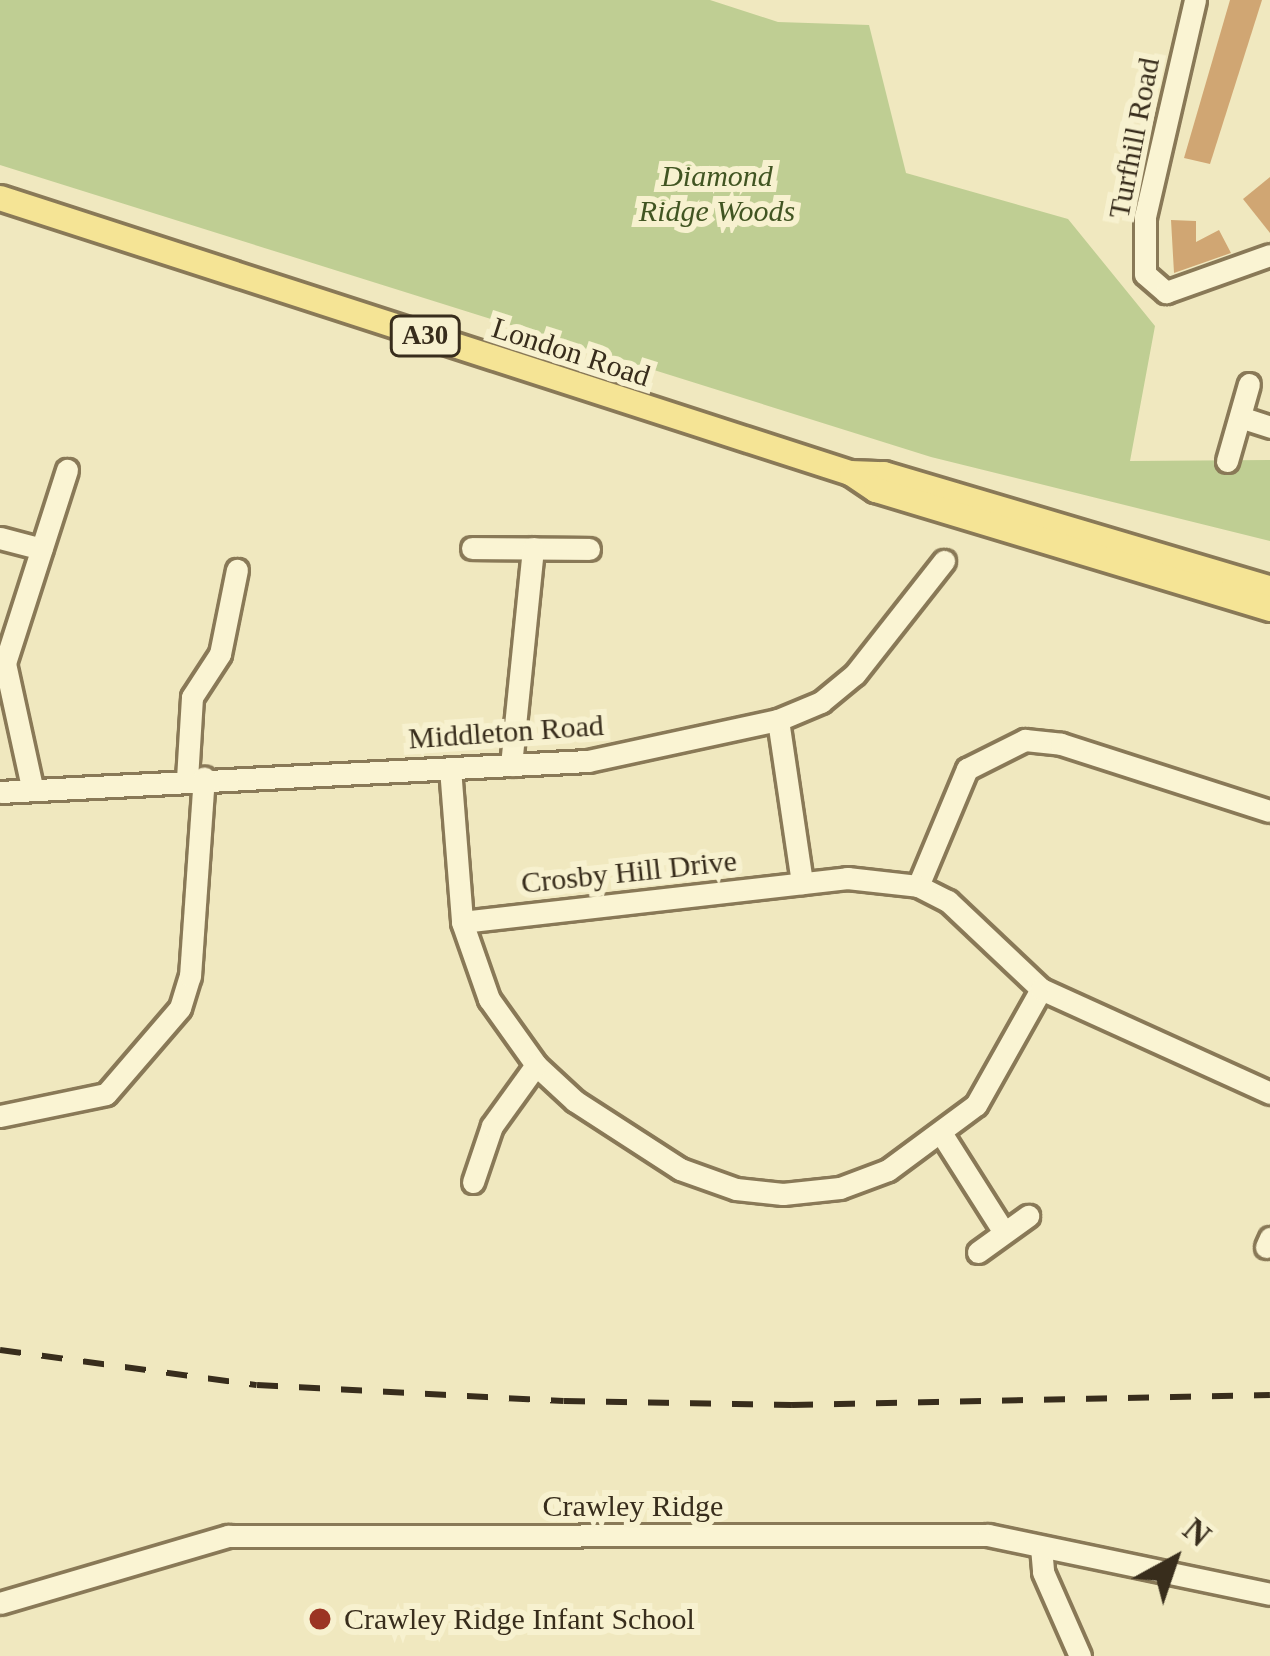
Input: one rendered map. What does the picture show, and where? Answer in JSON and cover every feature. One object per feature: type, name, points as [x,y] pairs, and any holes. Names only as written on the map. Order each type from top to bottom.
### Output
[{"type":"main road","name":"London Road","points":[[0,198],[850,473],[876,490],[1270,609]]},
{"type":"main road","name":"London Road","points":[[850,473],[884,474],[1270,588]]},
{"type":"street","name":"Turfhill Road","points":[[1195,0],[1145,216],[1145,274],[1156,287],[1191,286],[1270,255]]},
{"type":"street","points":[[1227,461],[1249,383]]},
{"type":"street","points":[[1240,417],[1270,427]]},
{"type":"street","points":[[32,787],[5,663],[67,470]]},
{"type":"street","points":[[0,538],[42,549]]},
{"type":"street","points":[[472,548],[589,548]]},
{"type":"street","points":[[511,765],[533,548]]},
{"type":"street","name":"Middleton Road","points":[[0,792],[588,760],[778,720],[821,702],[855,674],[944,561]]},
{"type":"street","points":[[0,1116],[106,1094],[180,1009],[195,778],[192,697],[220,654],[237,570]]},
{"type":"street","points":[[778,720],[802,883]]},
{"type":"street","points":[[918,886],[967,769],[1025,740],[1061,744],[1270,812]]},
{"type":"street","points":[[450,768],[462,922],[489,999],[536,1066],[611,1126],[680,1168],[736,1189],[840,1188],[943,1136],[995,1078],[1041,989]]},
{"type":"street","name":"Crosby Hill Drive","points":[[462,922],[847,878],[918,886],[948,902],[1041,989],[1270,1093]]},
{"type":"street","points":[[473,1182],[492,1126],[536,1066]]},
{"type":"street","points":[[943,1136],[1004,1232]]},
{"type":"street","points":[[978,1252],[1028,1216]]},
{"type":"street","name":"Crawley Ridge","points":[[0,1603],[228,1536],[988,1535],[1270,1594]]},
{"type":"street","points":[[1041,1546],[1042,1572],[1080,1656]]},
{"type":"green space","name":"Diamond Ridge Woods","points":[[0,0],[710,0],[778,22],[869,25],[906,173],[1068,219],[1155,326],[1130,461],[1270,460],[1270,541],[931,457],[0,165]]},
{"type":"building","points":[[1230,0],[1262,0],[1210,164],[1184,158]]},
{"type":"building","points":[[1270,177],[1270,233],[1243,199]]},
{"type":"building","points":[[1171,220],[1196,221],[1196,242],[1219,230],[1231,253],[1174,273]]},
{"type":"railway","points":[[0,1350],[257,1385],[564,1401],[792,1405],[1270,1395]]},
{"type":"place","name":"Crawley Ridge Infant School","points":[[320,1619]]}]
